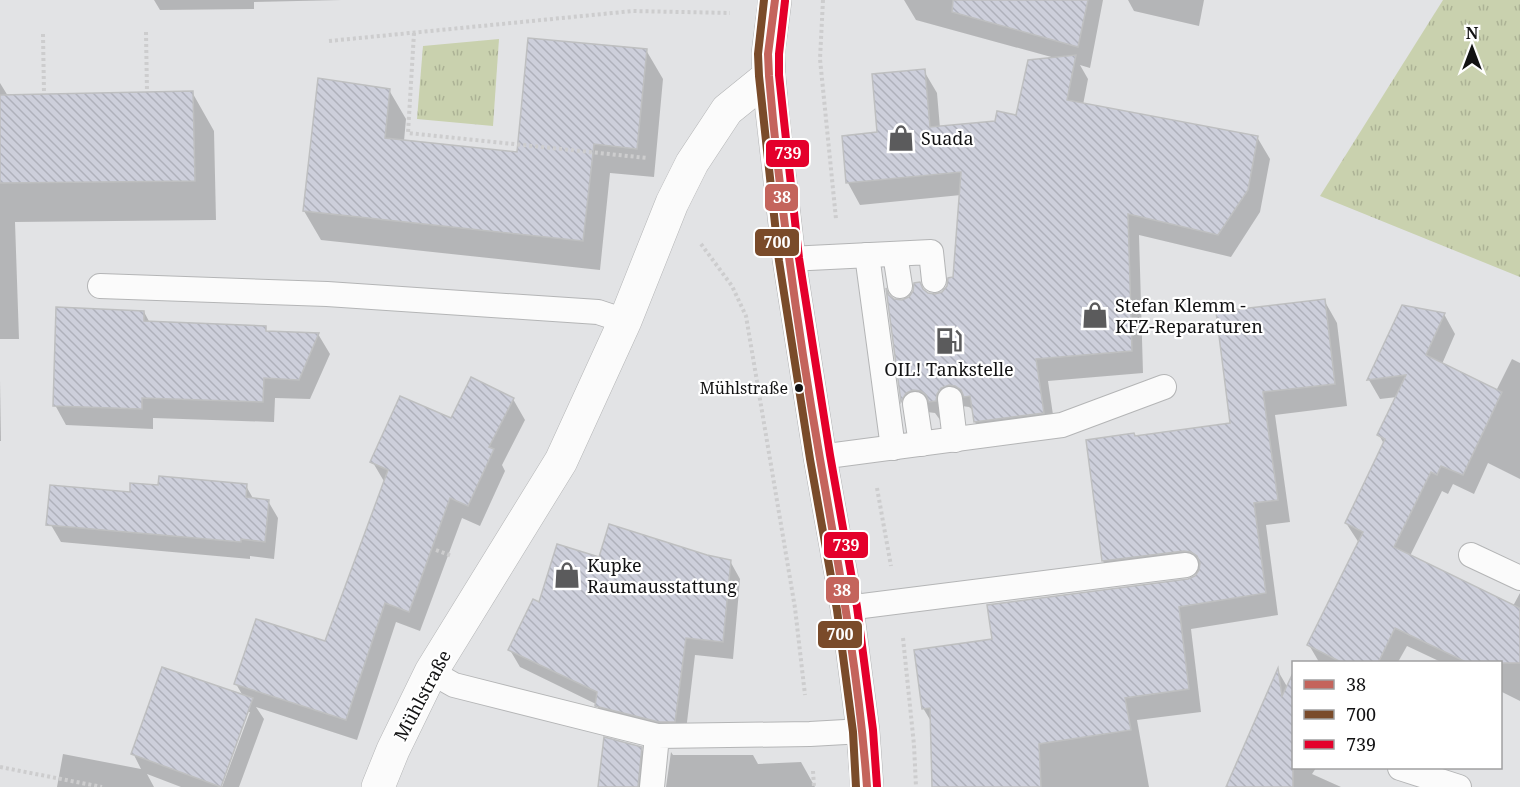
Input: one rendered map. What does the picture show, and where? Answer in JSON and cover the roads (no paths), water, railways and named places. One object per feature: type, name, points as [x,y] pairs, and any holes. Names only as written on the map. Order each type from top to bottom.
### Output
[{"type":"street","points":[[774,7],[769,65],[789,259],[820,458],[847,608],[863,731],[867,787]]},
{"type":"street","name":"Mühlstraße","points":[[378,787],[393,750],[432,672],[561,461],[625,321],[672,203],[692,163],[727,110],[769,65]]},
{"type":"lane","points":[[789,259],[930,252],[934,280]]},
{"type":"lane","points":[[895,254],[900,286]]},
{"type":"lane","points":[[867,255],[893,448]]},
{"type":"lane","points":[[100,286],[327,294],[574,310],[598,312],[625,321]]},
{"type":"lane","points":[[820,458],[1062,425],[1164,387]]},
{"type":"lane","points":[[950,399],[955,440]]},
{"type":"lane","points":[[915,404],[921,444]]},
{"type":"lane","points":[[1471,555],[1520,578]]},
{"type":"lane","points":[[847,608],[1186,565]]},
{"type":"lane","points":[[432,672],[454,685],[657,736],[863,731]]},
{"type":"lane","points":[[652,787],[657,736]]},
{"type":"lane","points":[[1403,769],[1459,787]]},
{"type":"place","name":"Suada","points":[[901,138]]},
{"type":"place","name":"Stefan Klemm - KFZ-Reparaturen","points":[[1095,315]]},
{"type":"place","name":"OIL! Tankstelle","points":[[949,341]]},
{"type":"place","name":"Mühlstraße","points":[[799,388]]},
{"type":"place","name":"Kupke Raumausstattung","points":[[567,575]]}]
